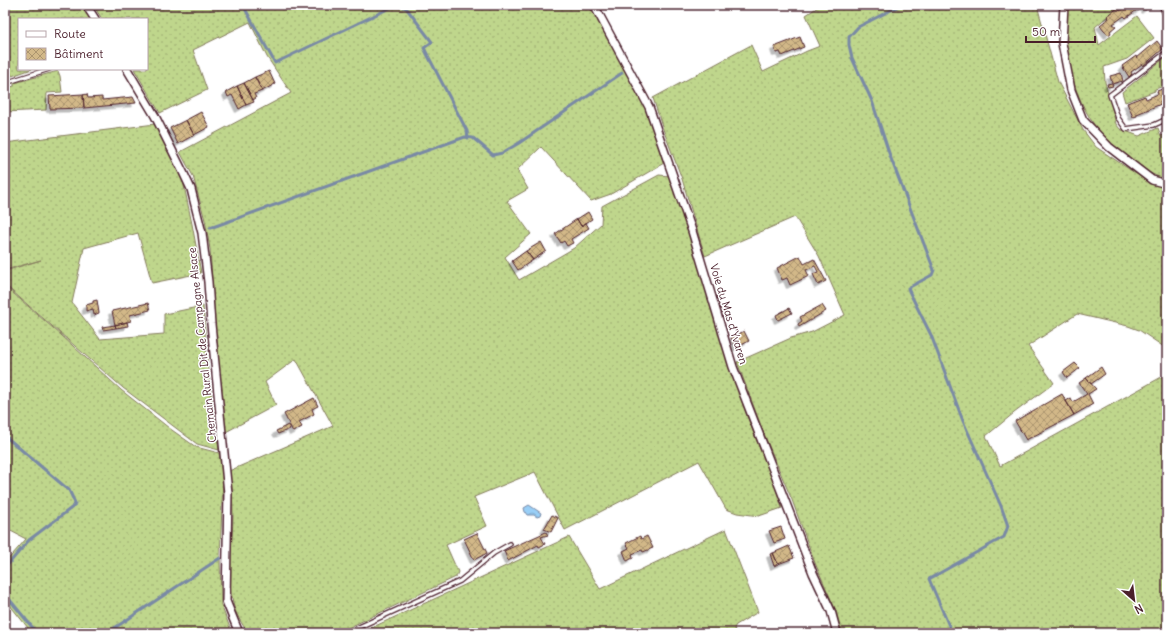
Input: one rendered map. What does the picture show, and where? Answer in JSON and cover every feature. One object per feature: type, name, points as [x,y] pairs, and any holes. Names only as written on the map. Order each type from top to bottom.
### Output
[{"type":"street","points":[[86,5],[94,18]]},
{"type":"street","name":"Voie du Mas d'Yvaren","points":[[594,5],[649,107],[692,231],[733,367],[813,573],[831,610],[837,633]]},
{"type":"street","points":[[1064,5],[1062,43],[1071,90],[1084,120],[1108,147],[1152,180],[1167,184]]},
{"type":"street","name":"Chemain Rural Dit de Campagne Alsace","points":[[128,70],[155,116],[191,189],[202,233],[228,493],[226,601],[239,633]]},
{"type":"lane","points":[[1161,5],[1167,18]]},
{"type":"lane","points":[[1167,52],[1110,95],[1118,118],[1126,129],[1154,125],[1167,119]]},
{"type":"lane","points":[[5,83],[46,70]]},
{"type":"lane","points":[[346,633],[460,581],[494,553],[510,544]]},
{"type":"green space","points":[[5,5],[82,5],[90,18],[18,18],[18,70],[29,70],[12,76],[5,58]]},
{"type":"green space","points":[[93,5],[589,5],[644,105],[664,163],[611,194],[591,201],[541,147],[517,170],[528,189],[507,201],[531,234],[505,257],[519,280],[574,248],[601,224],[602,206],[659,175],[670,176],[681,206],[721,341],[747,416],[775,486],[782,508],[759,516],[737,513],[726,509],[699,461],[565,530],[535,472],[474,497],[487,526],[446,545],[458,572],[456,577],[337,633],[248,633],[235,611],[231,592],[230,570],[233,514],[229,471],[333,426],[296,359],[265,382],[276,405],[224,433],[218,370],[210,249],[205,220],[193,176],[180,152],[291,93],[267,57],[250,22],[193,50],[207,90],[160,113],[135,70],[148,70],[148,18],[101,18]]},
{"type":"green space","points":[[821,5],[1037,5],[1058,82],[1083,130],[1096,147],[1135,173],[1167,190],[1167,349],[1139,330],[1077,314],[1028,346],[1054,383],[986,436],[1000,466],[1167,374],[1167,633],[842,633],[836,611],[815,563],[792,500],[766,439],[737,362],[791,338],[812,332],[845,315],[819,256],[795,217],[705,256],[682,179],[653,98],[751,45],[763,72],[820,46],[806,15]]},
{"type":"green space","points":[[1068,5],[1121,5],[1095,27],[1099,45],[1137,16],[1154,38],[1127,59],[1104,67],[1105,82],[1116,124],[1120,129],[1139,136],[1158,128],[1161,136],[1167,134],[1167,180],[1145,170],[1113,146],[1095,126],[1085,110],[1072,77],[1068,59],[1066,23]]},
{"type":"green space","points":[[1167,56],[1167,85],[1125,102],[1122,92]]},
{"type":"green space","points":[[58,71],[62,92],[47,93],[46,110],[5,112],[5,89],[14,86],[14,83]]},
{"type":"green space","points":[[155,124],[183,181],[201,273],[152,283],[138,233],[84,248],[72,303],[100,339],[164,334],[164,314],[203,306],[208,371],[219,450],[197,444],[123,388],[5,285],[5,271],[41,260],[5,270],[5,143]]},
{"type":"green space","points":[[5,286],[121,390],[169,428],[196,447],[219,453],[223,478],[220,558],[221,605],[232,633],[32,633],[5,599],[5,563],[26,539],[5,528]]},
{"type":"green space","points":[[726,529],[758,612],[736,625],[734,628],[736,633],[360,633],[569,537],[600,589]]},
{"type":"water","points":[[529,505],[541,513],[540,516],[537,517],[534,515],[527,515],[524,508]]},
{"type":"building","points":[[1128,5],[1147,5],[1149,7],[1145,10],[1143,7],[1126,18],[1124,16],[1113,24],[1116,26],[1108,35],[1100,25],[1109,18],[1107,16],[1118,8],[1120,11]]},
{"type":"building","points":[[800,37],[804,47],[782,56],[780,52],[776,53],[774,47]]},
{"type":"building","points":[[1157,41],[1163,49],[1143,66],[1142,64],[1131,72],[1132,74],[1129,77],[1122,66],[1136,56],[1137,58]]},
{"type":"building","points":[[269,71],[275,84],[262,91],[255,77]]},
{"type":"building","points":[[1121,73],[1123,81],[1112,84],[1113,86],[1108,87],[1107,84],[1112,83],[1110,76]]},
{"type":"building","points":[[255,77],[262,91],[254,94],[256,98],[253,100],[244,83]]},
{"type":"building","points":[[244,83],[254,102],[246,105],[237,86]]},
{"type":"building","points":[[237,86],[246,105],[239,109],[232,95],[228,97],[226,92]]},
{"type":"building","points":[[1167,87],[1167,99],[1160,101],[1161,104],[1133,117],[1127,103],[1145,96],[1146,99],[1158,94],[1157,91]]},
{"type":"building","points":[[83,94],[84,108],[50,109],[49,96]]},
{"type":"building","points":[[87,94],[88,98],[102,97],[102,100],[133,97],[136,103],[84,108],[83,95]]},
{"type":"building","points":[[201,112],[209,127],[194,135],[186,120]]},
{"type":"building","points":[[186,120],[194,135],[178,144],[170,128]]},
{"type":"building","points":[[588,212],[592,219],[581,226],[577,219]]},
{"type":"building","points":[[577,219],[581,226],[586,223],[589,228],[571,239],[573,243],[567,246],[564,241],[561,243],[555,234]]},
{"type":"building","points":[[541,242],[546,251],[533,260],[526,251]]},
{"type":"building","points":[[526,251],[533,260],[518,270],[512,261]]},
{"type":"building","points":[[800,256],[804,264],[814,259],[826,281],[818,285],[813,274],[818,272],[815,266],[806,270],[809,276],[790,285],[787,278],[782,280],[777,268]]},
{"type":"building","points":[[97,300],[99,313],[94,315],[93,309],[86,311],[86,305]]},
{"type":"building","points":[[148,303],[150,310],[130,315],[131,321],[115,325],[112,311]]},
{"type":"building","points":[[822,305],[826,311],[799,327],[798,324],[802,321],[800,317]]},
{"type":"building","points":[[789,308],[792,313],[778,320],[776,315]]},
{"type":"building","points":[[127,322],[128,326],[116,328],[115,325]]},
{"type":"building","points":[[115,325],[116,328],[103,330],[102,327]]},
{"type":"building","points":[[744,331],[749,341],[736,348],[731,338]]},
{"type":"building","points":[[1075,363],[1080,368],[1067,378],[1063,372]]},
{"type":"building","points":[[1101,367],[1105,374],[1091,384],[1086,378]]},
{"type":"building","points":[[1086,378],[1096,389],[1088,394],[1093,404],[1074,415],[1066,401],[1071,398],[1073,402],[1087,394],[1079,383]]},
{"type":"building","points":[[1062,394],[1074,415],[1026,440],[1015,421]]},
{"type":"building","points":[[314,398],[318,406],[312,409],[314,414],[299,422],[302,427],[293,432],[284,414]]},
{"type":"building","points":[[288,425],[290,429],[278,434],[276,431]]},
{"type":"building","points":[[552,515],[558,518],[551,532],[544,529]]},
{"type":"building","points":[[781,527],[785,539],[774,543],[769,531]]},
{"type":"building","points":[[546,532],[548,535],[541,537],[545,544],[539,547],[538,545],[508,561],[504,551]]},
{"type":"building","points":[[477,533],[487,553],[474,560],[464,539]]},
{"type":"building","points":[[640,536],[641,539],[647,536],[653,548],[632,554],[633,558],[627,561],[623,551],[629,548],[626,543]]},
{"type":"building","points":[[789,546],[794,558],[778,564],[773,553]]},
{"type":"building","points":[[773,553],[778,564],[774,566],[770,554]]},
{"type":"waterway","points":[[243,5],[275,63],[394,6],[402,6],[407,9],[432,42],[424,48],[467,131],[468,138]]},
{"type":"waterway","points":[[901,5],[858,27],[849,37],[849,45],[852,58],[872,101],[890,156],[934,270],[932,275],[908,288],[931,335],[963,421],[1001,506],[1008,526],[1004,537],[929,579],[952,633]]},
{"type":"waterway","points":[[210,228],[465,137],[473,138],[493,155],[502,153],[622,73]]},
{"type":"waterway","points":[[5,436],[69,490],[75,503],[74,506],[29,540],[5,568]]},
{"type":"waterway","points":[[107,633],[220,558]]},
{"type":"waterway","points":[[5,594],[37,633]]}]
